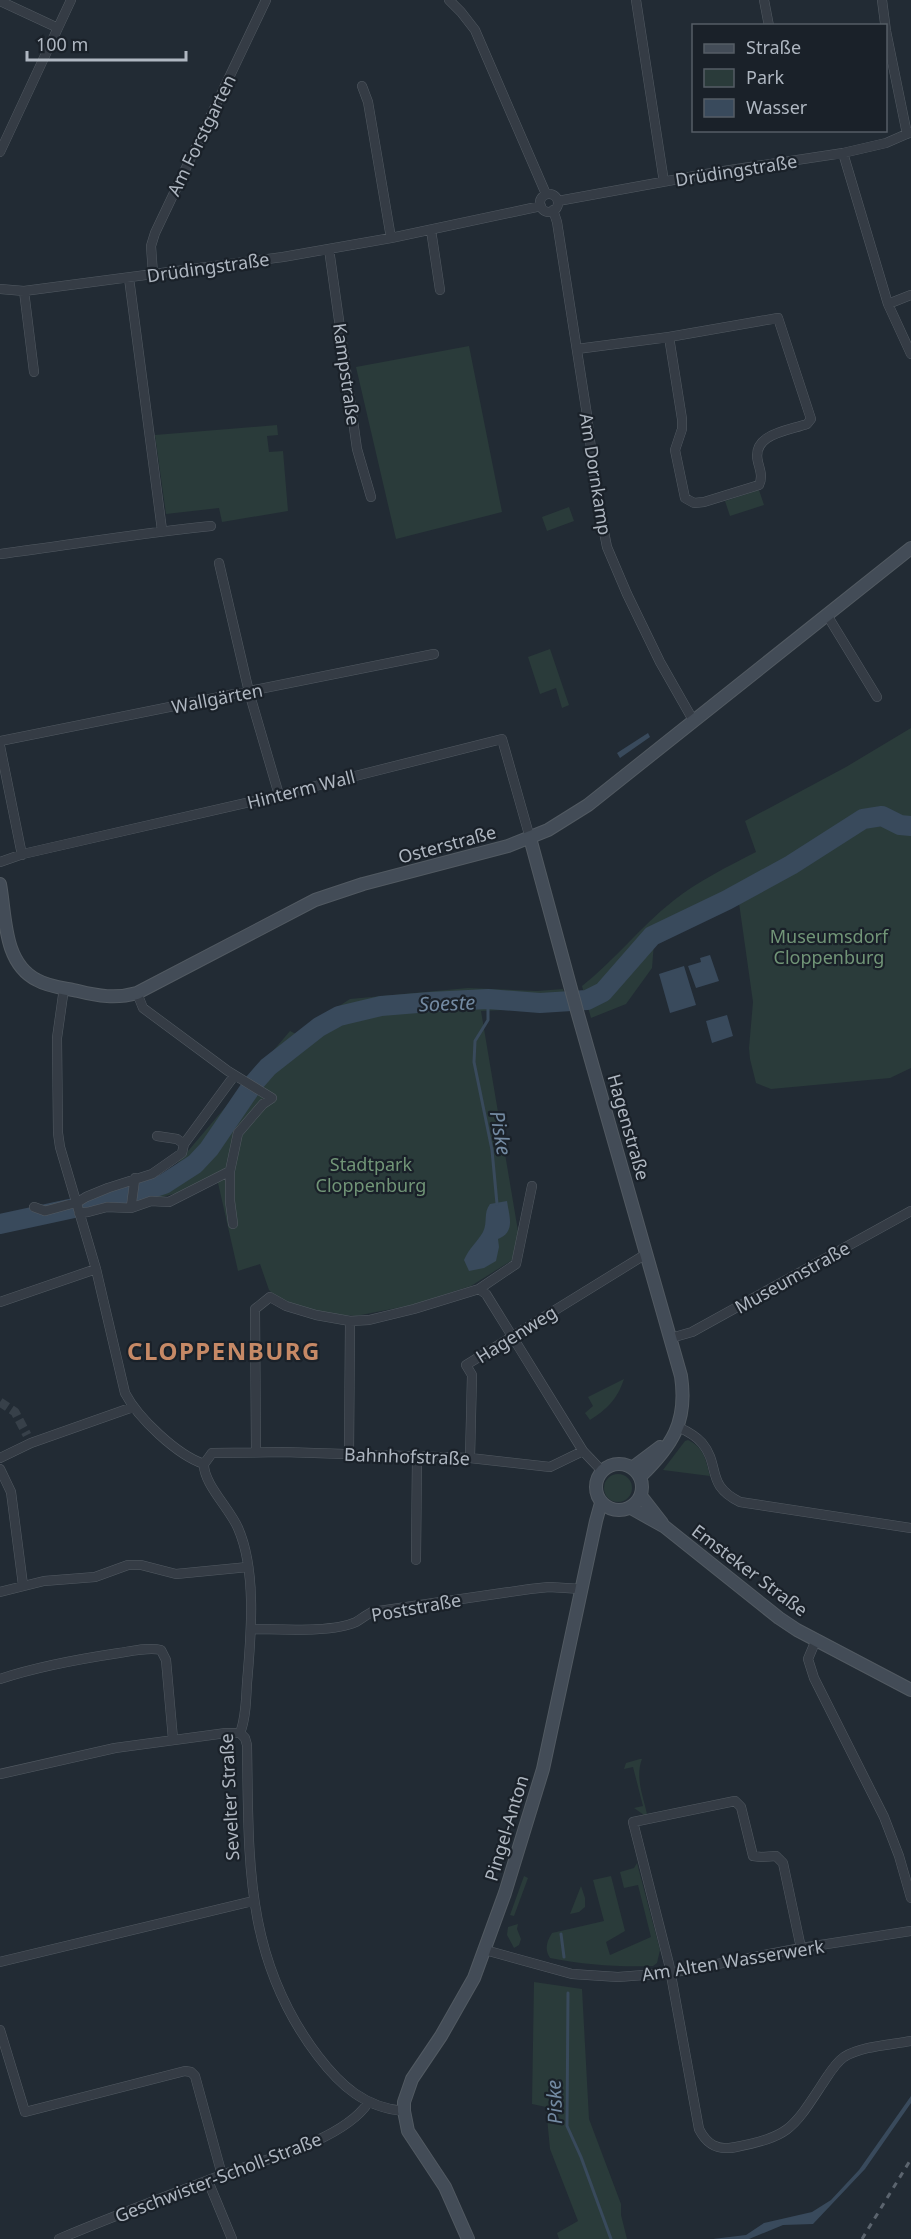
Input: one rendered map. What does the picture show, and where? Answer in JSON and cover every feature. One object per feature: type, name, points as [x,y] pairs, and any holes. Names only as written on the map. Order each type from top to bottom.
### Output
[{"type":"street","points":[[0,0],[58,28]]},
{"type":"street","points":[[0,152],[71,0]]},
{"type":"street","name":"Am Forstgarten","points":[[153,274],[151,246],[154,233],[266,0]]},
{"type":"street","points":[[449,0],[475,30],[546,194]]},
{"type":"street","points":[[636,0],[664,182]]},
{"type":"street","points":[[764,0],[769,24]]},
{"type":"street","points":[[882,0],[885,24]]},
{"type":"street","points":[[887,35],[909,133]]},
{"type":"street","points":[[362,86],[368,102],[391,238]]},
{"type":"street","name":"Drüdingstraße","points":[[556,206],[664,182],[843,153],[886,142],[909,133]]},
{"type":"street","points":[[843,153],[888,304],[911,354]]},
{"type":"street","points":[[546,194],[555,196],[556,206],[546,211],[541,206],[541,199],[546,194]]},
{"type":"street","name":"Drüdingstraße","points":[[0,289],[24,291],[329,249],[541,206]]},
{"type":"street","name":"Am Dornkamp","points":[[556,206],[596,491],[607,547],[660,662],[693,720]]},
{"type":"street","points":[[431,230],[440,290]]},
{"type":"street","name":"Kampstraße","points":[[329,249],[357,449],[371,497]]},
{"type":"street","points":[[129,278],[162,531]]},
{"type":"street","points":[[24,291],[34,372]]},
{"type":"street","points":[[888,304],[911,295]]},
{"type":"street","points":[[577,349],[669,337],[777,318],[811,420],[807,424],[761,441],[757,448],[762,479],[759,485],[704,502],[694,503],[685,498],[675,450],[682,429],[682,419],[669,337]]},
{"type":"street","points":[[0,554],[211,526]]},
{"type":"street","name":"Osterstraße","points":[[3,930],[21,968],[38,981],[114,997],[137,993],[295,909],[324,897],[363,884],[478,855],[530,838],[552,828],[588,805],[911,548]]},
{"type":"street","points":[[219,563],[249,692],[279,795]]},
{"type":"street","points":[[827,615],[878,697]]},
{"type":"street","name":"Wallgärten","points":[[0,741],[434,654]]},
{"type":"street","name":"Hinterm Wall","points":[[0,862],[21,855],[279,795],[501,738],[530,838]]},
{"type":"street","points":[[0,746],[21,855]]},
{"type":"street","name":"Hagenstraße","points":[[530,838],[671,1338],[683,1389],[683,1410],[678,1427],[652,1465],[636,1472]]},
{"type":"street","points":[[0,884],[3,930]]},
{"type":"street","points":[[64,988],[57,1038],[60,1148],[96,1269],[125,1393],[133,1407],[176,1450],[204,1464]]},
{"type":"street","points":[[137,993],[143,1008],[238,1078],[272,1098],[263,1104],[238,1133],[230,1171],[233,1224]]},
{"type":"street","points":[[78,1208],[108,1188],[134,1182],[152,1174],[182,1153],[184,1144],[238,1078]]},
{"type":"street","points":[[157,1136],[177,1139],[184,1144]]},
{"type":"street","points":[[34,1207],[45,1211],[78,1208],[88,1212],[152,1201],[169,1202],[230,1171]]},
{"type":"street","points":[[131,1206],[134,1182]]},
{"type":"street","points":[[256,1452],[255,1309],[270,1297],[303,1312],[350,1321],[388,1316],[479,1288],[516,1264],[531,1186]]},
{"type":"street","name":"Museumstraße","points":[[671,1338],[700,1327],[911,1212]]},
{"type":"street","name":"Hagenweg","points":[[470,1458],[472,1375],[466,1365],[646,1254]]},
{"type":"street","points":[[0,1302],[96,1269]]},
{"type":"street","points":[[479,1288],[486,1294],[513,1336],[583,1450],[602,1471]]},
{"type":"street","points":[[350,1321],[350,1454]]},
{"type":"street","points":[[0,1458],[29,1439],[133,1407]]},
{"type":"street","points":[[678,1427],[702,1443],[723,1492],[740,1502],[911,1528]]},
{"type":"street","name":"Bahnhofstraße","points":[[204,1464],[212,1453],[256,1452],[470,1458],[550,1467],[583,1450]]},
{"type":"street","points":[[416,1560],[417,1456]]},
{"type":"street","name":"Sevelter Straße","points":[[204,1464],[205,1476],[230,1512],[238,1529],[248,1567],[252,1629],[245,1710],[240,1733],[247,1745],[253,1900],[268,1964],[291,2018],[343,2086],[368,2103]]},
{"type":"street","points":[[621,1464],[636,1472],[641,1496],[631,1508],[623,1510],[606,1506],[596,1488],[602,1471],[613,1465],[621,1464]]},
{"type":"street","points":[[0,1469],[11,1492],[23,1586]]},
{"type":"street","name":"Emsteker Straße","points":[[641,1496],[665,1527]]},
{"type":"street","name":"Pingel-Anton","points":[[404,2111],[407,2090],[412,2079],[474,1978],[528,1823],[543,1769],[593,1538],[606,1506]]},
{"type":"street","name":"Emsteker Straße","points":[[631,1508],[665,1527],[779,1617],[816,1640],[911,1690]]},
{"type":"street","points":[[0,1592],[44,1581],[95,1577],[128,1565],[141,1565],[176,1574],[248,1567]]},
{"type":"street","name":"Poststraße","points":[[252,1629],[343,1626],[356,1622],[372,1612],[540,1588],[582,1589]]},
{"type":"street","points":[[816,1640],[808,1659],[814,1678],[884,1817],[899,1856],[911,1898]]},
{"type":"street","points":[[0,1678],[80,1659],[133,1651],[161,1650],[166,1660],[173,1739]]},
{"type":"street","points":[[0,1774],[115,1748],[226,1732],[240,1733]]},
{"type":"street","points":[[801,1948],[783,1863],[776,1856],[753,1856],[741,1807],[735,1801],[633,1822],[670,1973],[699,2129],[707,2142],[720,2149],[766,2141],[786,2132],[800,2117],[831,2071],[843,2058],[857,2051],[911,2041]]},
{"type":"street","points":[[0,1962],[253,1900]]},
{"type":"street","name":"Am Alten Wasserwerk","points":[[485,1950],[572,1974],[618,1977],[670,1973],[801,1948],[911,1931]]},
{"type":"street","points":[[0,2030],[25,2112],[185,2071],[191,2072],[195,2076],[222,2175]]},
{"type":"street","points":[[368,2103],[404,2111],[408,2131],[446,2187],[468,2239]]},
{"type":"street","name":"Geschwister-Scholl-Straße","points":[[59,2239],[124,2212],[280,2155],[329,2134],[350,2122],[362,2112],[368,2103]]},
{"type":"street","points":[[208,2181],[232,2239]]},
{"type":"green space","points":[[469,346],[502,512],[396,539],[356,367]]},
{"type":"green space","points":[[277,425],[278,435],[267,436],[269,452],[283,451],[288,511],[222,522],[219,508],[166,514],[155,435]]},
{"type":"green space","points":[[759,490],[764,505],[730,516],[725,501]]},
{"type":"green space","points":[[569,507],[574,521],[547,531],[542,517]]},
{"type":"green space","points":[[550,649],[569,705],[562,708],[556,688],[540,694],[528,657]]},
{"type":"green space","name":"Museumsdorf Cloppenburg","points":[[911,728],[911,1068],[890,1078],[771,1089],[756,1083],[749,1048],[753,1002],[739,903],[654,943],[652,968],[626,1004],[591,1018],[582,986],[673,901],[703,881],[756,852],[745,821],[846,767]]},
{"type":"green space","name":"Stadtpark Cloppenburg","points":[[468,988],[537,991],[563,989],[569,1007],[481,1011],[519,1237],[517,1257],[471,1286],[412,1305],[356,1316],[329,1314],[280,1301],[269,1290],[260,1264],[238,1271],[216,1174],[181,1192],[143,1202],[141,1188],[164,1177],[177,1164],[290,1031],[296,1034],[350,999]]},
{"type":"green space","points":[[624,1379],[611,1403],[590,1420],[585,1413],[593,1406],[588,1397]]},
{"type":"green space","points":[[688,1440],[698,1446],[706,1460],[710,1476],[663,1470]]},
{"type":"green space","points":[[618,1474],[628,1478],[632,1488],[628,1498],[618,1502],[608,1498],[604,1488],[608,1478]]},
{"type":"green space","points":[[642,1759],[639,1780],[647,1814],[644,1815],[634,1808],[643,1806],[633,1767],[624,1769],[626,1763]]},
{"type":"green space","points":[[637,1863],[660,1950],[657,1963],[653,1966],[614,1966],[550,1958],[547,1945],[552,1933],[604,1921],[593,1880],[611,1876],[625,1931],[606,1942],[610,1955],[651,1937],[638,1885],[624,1888],[620,1872],[634,1868]]},
{"type":"green space","points":[[524,1876],[528,1878],[514,1916],[510,1915]]},
{"type":"green space","points":[[581,1886],[585,1907],[579,1912],[570,1914]]},
{"type":"green space","points":[[518,1924],[517,1929],[521,1939],[519,1945],[514,1948],[507,1935],[508,1927]]},
{"type":"green space","points":[[534,1982],[582,1989],[589,2119],[621,2204],[621,2215],[627,2239],[559,2239],[557,2233],[578,2221],[550,2149],[546,2107],[532,2104]]},
{"type":"water","points":[[648,733],[650,737],[620,758],[617,753]]},
{"type":"water","points":[[710,955],[719,981],[696,988],[688,966],[701,962],[700,958]]},
{"type":"water","points":[[684,966],[696,1005],[670,1013],[659,974]]},
{"type":"water","points":[[727,1015],[733,1036],[712,1043],[706,1021]]},
{"type":"water","points":[[507,1201],[510,1223],[504,1236],[498,1239],[496,1261],[484,1268],[469,1271],[464,1260],[483,1232],[488,1207],[490,1204]]},
{"type":"water","points":[[911,2096],[911,2103],[865,2169],[813,2224],[783,2225],[749,2239],[713,2239],[746,2235],[764,2223],[812,2212],[831,2200],[859,2170]]},
{"type":"waterway","name":"Soeste","points":[[0,1224],[125,1197],[164,1184],[195,1164],[209,1149],[254,1083],[268,1067],[319,1027],[339,1016],[381,1006],[430,1002],[488,999],[540,1003],[587,1000],[603,992],[652,936],[727,900],[791,865],[863,819],[882,816],[900,825],[911,826]]},
{"type":"waterway","name":"Piske","points":[[488,999],[488,1020],[475,1041],[474,1062],[492,1150],[497,1204]]},
{"type":"waterway","name":"Piske","points":[[561,1934],[564,1957]]},
{"type":"waterway","name":"Piske","points":[[568,1993],[567,2126],[611,2239]]},
{"type":"tunnel","points":[[0,1402],[15,1412],[27,1435]]},
{"type":"railway","points":[[862,2239],[911,2159]]},
{"type":"district","name":"CLOPPENBURG","points":[[224,1350]]}]
